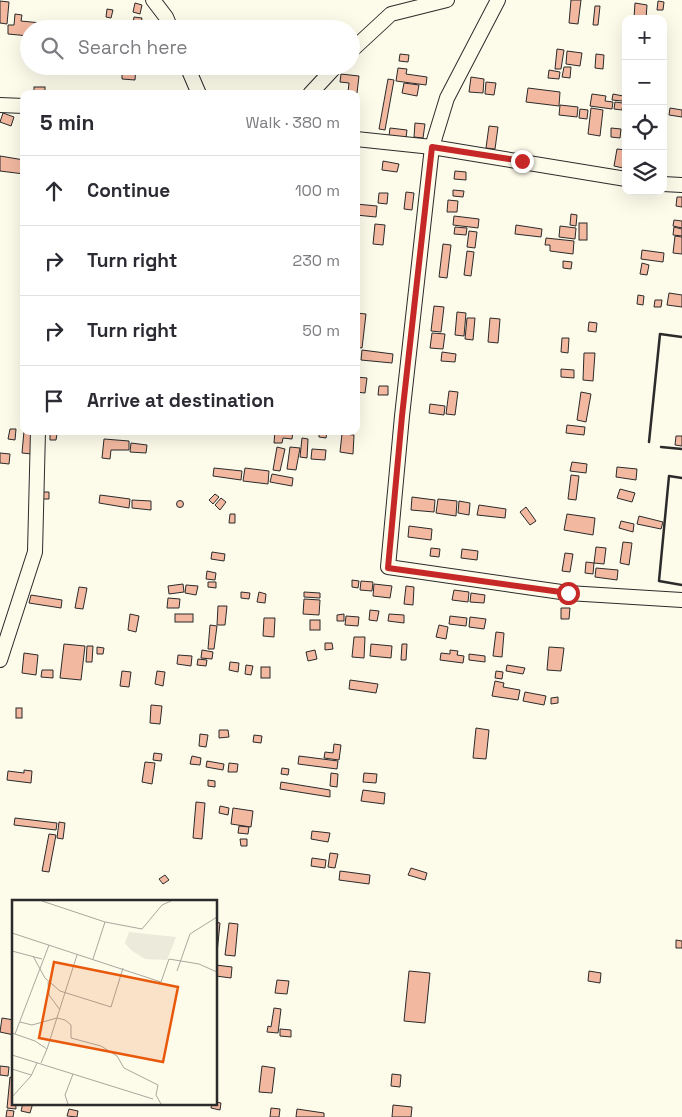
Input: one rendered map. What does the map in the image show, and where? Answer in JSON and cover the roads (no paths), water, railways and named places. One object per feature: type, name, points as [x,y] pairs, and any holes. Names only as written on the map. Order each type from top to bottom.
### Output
[{"type":"street","points":[[153,0],[165,20]]},
{"type":"street","points":[[360,42],[391,14],[448,0]]},
{"type":"street","points":[[498,0],[447,98],[432,147],[402,416],[388,568],[568,593],[682,600]]},
{"type":"street","points":[[191,75],[197,90]]},
{"type":"street","points":[[314,90],[328,75]]},
{"type":"street","points":[[0,105],[20,106]]},
{"type":"street","points":[[360,139],[432,147],[622,178]]},
{"type":"street","points":[[667,184],[682,185]]},
{"type":"street","points":[[0,660],[35,552],[38,435]]}]
